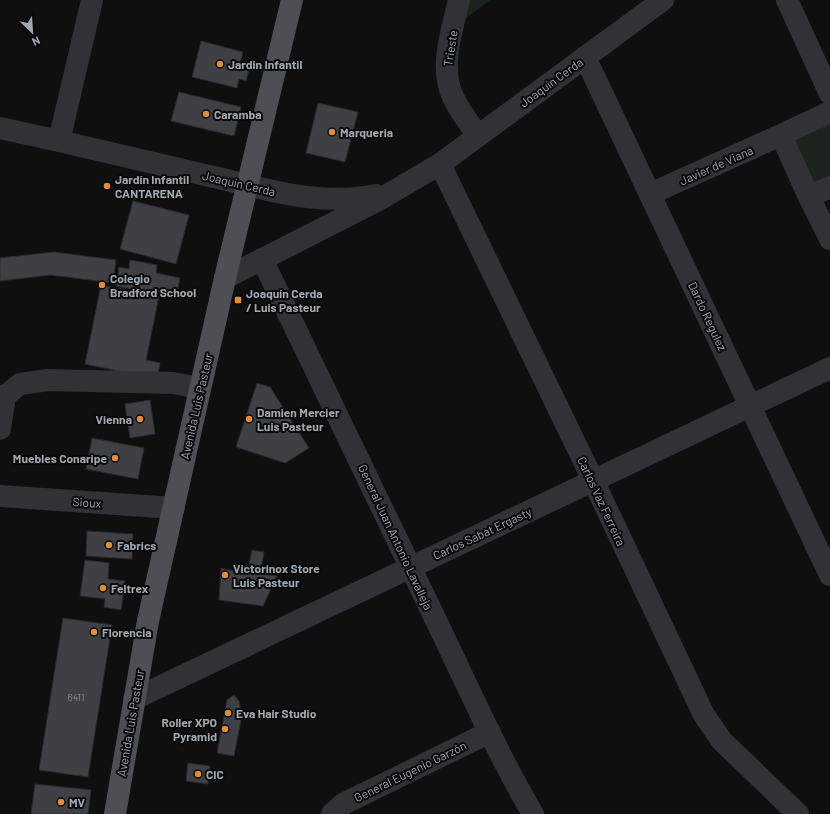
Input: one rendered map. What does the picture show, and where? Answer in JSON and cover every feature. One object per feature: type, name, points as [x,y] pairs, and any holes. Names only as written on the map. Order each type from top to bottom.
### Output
[{"type":"main road","name":"Avenida Luis Pasteur","points":[[115,814],[148,621],[225,278],[292,0]]},
{"type":"street","points":[[59,141],[92,0]]},
{"type":"street","name":"Trieste","points":[[459,0],[446,60],[447,77],[453,96],[459,108],[478,136]]},
{"type":"street","points":[[787,0],[830,94]]},
{"type":"street","name":"Joaquín Cerda","points":[[225,278],[360,210],[440,164],[586,57],[654,3]]},
{"type":"street","name":"Dardo Regulez","points":[[586,57],[830,575]]},
{"type":"street","name":"Javier de Viana","points":[[650,194],[830,112]]},
{"type":"street","name":"Joaquín Cerda","points":[[0,128],[274,192],[306,198],[353,199],[372,196],[397,189]]},
{"type":"street","points":[[781,135],[830,239]]},
{"type":"street","name":"Carlos Vaz Ferreira","points":[[440,164],[593,480],[704,715],[722,741],[798,814]]},
{"type":"street","points":[[810,197],[830,187]]},
{"type":"street","name":"General Juan Antonio Lavalleja","points":[[262,259],[490,732],[533,814]]},
{"type":"street","name":"Carlos Sabat Ergasty","points":[[134,699],[830,368]]},
{"type":"street","points":[[0,429],[3,396],[20,384],[48,380],[174,383],[200,388]]},
{"type":"street","name":"Sioux","points":[[0,496],[174,508]]},
{"type":"street","name":"General Eugenio Garzón","points":[[332,814],[343,804],[490,732]]},
{"type":"shaded area","points":[[464,0],[490,0],[458,24]]},
{"type":"shaded area","points":[[830,118],[830,181],[811,190],[787,139]]},
{"type":"building","name":"Jardin Infantil","points":[[201,41],[243,52],[240,63],[250,65],[246,81],[239,79],[237,88],[192,77]]},
{"type":"building","name":"Caramba","points":[[179,92],[241,107],[234,136],[171,121]]},
{"type":"building","name":"Marqueria","points":[[318,103],[358,112],[345,162],[306,153]]},
{"type":"building","points":[[133,201],[189,215],[176,264],[120,249]]},
{"type":"building","points":[[54,252],[116,260],[113,283],[51,275],[0,281],[0,258]]},
{"type":"building","points":[[130,260],[157,265],[156,273],[180,278],[176,297],[116,286],[119,267],[129,269]]},
{"type":"building","points":[[101,285],[159,296],[146,360],[160,363],[157,379],[85,364]]},
{"type":"building","points":[[257,383],[270,387],[309,448],[285,463],[236,447]]},
{"type":"building","name":"Vienna","points":[[150,400],[155,434],[130,438],[125,404]]},
{"type":"building","name":"Muebles Conaripe","points":[[92,438],[144,448],[138,479],[86,469]]},
{"type":"building","name":"Fabrics","points":[[87,531],[133,534],[132,559],[86,556]]},
{"type":"building","points":[[252,550],[264,552],[260,574],[277,576],[263,606],[219,600],[221,568],[247,574]]},
{"type":"building","name":"Feltrex","points":[[85,560],[109,563],[108,579],[125,581],[121,610],[104,607],[105,599],[80,596]]},
{"type":"building","points":[[63,618],[112,625],[88,777],[39,770]]},
{"type":"building","points":[[234,695],[239,701],[242,715],[234,756],[217,753],[227,700]]},
{"type":"building","name":"CIC","points":[[188,763],[210,766],[208,784],[186,781]]},
{"type":"building","name":"MV","points":[[35,784],[91,790],[88,814],[31,814]]},
{"type":"place","name":"Jardin Infantil","points":[[220,64]]},
{"type":"place","name":"Caramba","points":[[206,114]]},
{"type":"place","name":"Marqueria","points":[[332,132]]},
{"type":"place","name":"Jardín Infantil CANTARENA","points":[[107,186]]},
{"type":"place","name":"Colegio Bradford School","points":[[102,285]]},
{"type":"place","name":"Joaquín Cerda / Luis Pasteur","points":[[238,300]]},
{"type":"place","name":"Vienna","points":[[140,419]]},
{"type":"place","name":"Damien Mercier Luis Pasteur","points":[[249,419]]},
{"type":"place","name":"Muebles Conaripe","points":[[115,458]]},
{"type":"place","name":"Fabrics","points":[[109,545]]},
{"type":"place","name":"Victorinox Store Luis Pasteur","points":[[225,575]]},
{"type":"place","name":"Feltrex","points":[[103,588]]},
{"type":"place","name":"Florencia","points":[[94,632]]},
{"type":"place","name":"Eva Hair Studio","points":[[228,713]]},
{"type":"place","name":"Roller XPO Pyramid","points":[[225,729]]},
{"type":"place","name":"CIC","points":[[198,774]]},
{"type":"place","name":"MV","points":[[61,802]]}]
